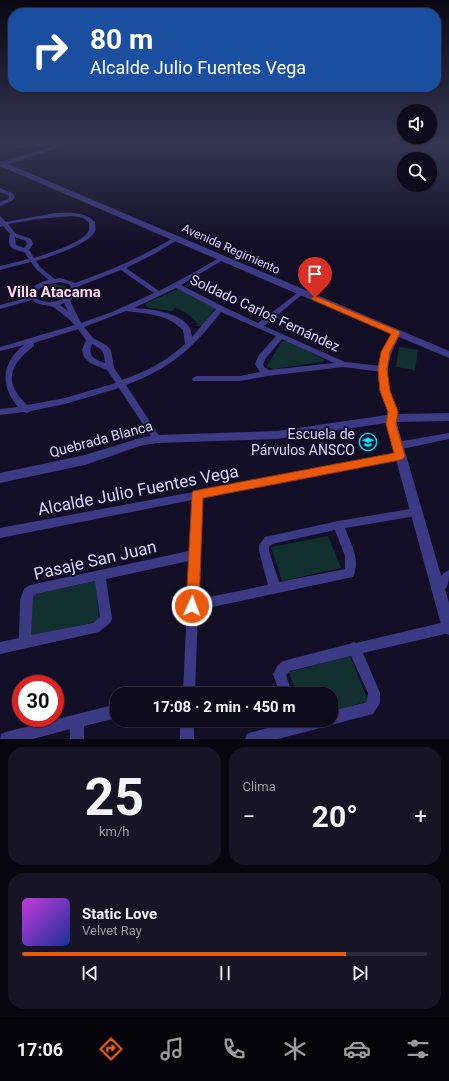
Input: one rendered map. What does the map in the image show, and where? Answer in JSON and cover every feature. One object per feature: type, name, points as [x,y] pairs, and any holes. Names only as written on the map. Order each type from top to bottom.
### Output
[{"type":"street","name":"Avenida Regimiento","points":[[28,175],[449,355]]},
{"type":"street","points":[[0,190],[10,194],[12,197],[10,200],[0,204]]},
{"type":"street","points":[[0,268],[32,260],[70,246],[86,238],[92,232],[92,222],[81,216],[65,214],[32,217],[2,224]]},
{"type":"street","points":[[0,218],[2,224],[13,234],[29,240],[30,244],[26,250]]},
{"type":"street","points":[[13,234],[11,242],[12,245],[16,248],[26,250],[38,268],[54,280]]},
{"type":"street","points":[[74,286],[122,268],[177,238]]},
{"type":"street","points":[[0,348],[35,341],[78,323],[126,309],[159,294],[221,259]]},
{"type":"street","points":[[38,268],[38,274],[43,283]]},
{"type":"street","points":[[122,268],[159,294]]},
{"type":"street","points":[[33,298],[34,290],[43,283],[54,280],[66,281],[74,286]]},
{"type":"street","name":"Soldado Carlos Fernández","points":[[176,285],[220,308],[343,364]]},
{"type":"street","points":[[0,306],[33,298],[40,303],[53,304],[66,300],[74,293],[74,286]]},
{"type":"street","points":[[259,326],[302,292]]},
{"type":"street","points":[[66,300],[78,323],[90,340],[103,347],[108,352],[110,368],[157,439]]},
{"type":"street","points":[[53,304],[62,309],[68,317],[78,323]]},
{"type":"street","points":[[0,412],[27,410],[57,404],[121,383],[169,361],[189,344],[220,308]]},
{"type":"street","points":[[126,309],[156,312],[175,318],[187,329],[189,344]]},
{"type":"street","points":[[284,687],[279,674],[287,665],[354,648],[449,628],[398,451],[391,424],[393,412],[385,391],[382,369],[386,352],[396,333]]},
{"type":"street","points":[[281,335],[262,356],[259,364],[261,369],[266,372],[274,373],[343,364],[382,369]]},
{"type":"street","points":[[90,340],[86,350],[87,355],[93,361],[110,368]]},
{"type":"street","points":[[27,410],[14,402],[3,383],[4,374],[11,360],[35,341]]},
{"type":"street","points":[[196,379],[246,378],[259,376],[266,372]]},
{"type":"street","name":"Quebrada Blanca","points":[[0,478],[85,460],[140,442],[157,439],[277,435],[391,418],[449,417]]},
{"type":"street","name":"Alcalde Julio Fuentes Vega","points":[[0,533],[197,494],[398,451],[449,436]]},
{"type":"street","points":[[187,687],[197,494]]},
{"type":"street","points":[[275,588],[264,551],[264,545],[269,540],[338,525],[416,512]]},
{"type":"street","points":[[192,606],[349,573],[352,568],[352,562],[338,525]]},
{"type":"street","name":"Pasaje San Juan","points":[[25,642],[26,600],[28,593],[34,588],[195,555]]},
{"type":"street","points":[[0,648],[94,628],[102,624],[106,619],[100,575]]},
{"type":"street","points":[[438,589],[449,575]]},
{"type":"street","points":[[338,716],[368,709],[372,703],[374,693],[354,648]]},
{"type":"street","points":[[6,739],[110,713]]},
{"type":"street","points":[[77,722],[77,739]]},
{"type":"street","points":[[187,727],[187,739]]},
{"type":"street","points":[[252,739],[286,727]]},
{"type":"green space","points":[[54,284],[66,286],[68,289],[67,293],[55,299],[42,297],[40,293],[45,287]]},
{"type":"green space","points":[[178,289],[215,308],[203,326],[193,326],[198,325],[190,316],[178,309],[175,308],[172,311],[149,308],[146,306],[149,302]]},
{"type":"green space","points":[[289,341],[325,360],[322,362],[274,369],[268,367],[267,365],[282,342]]},
{"type":"green space","points":[[399,347],[418,350],[415,370],[396,367]]},
{"type":"green space","points":[[328,536],[341,568],[282,581],[271,547]]},
{"type":"green space","points":[[96,581],[99,621],[31,637],[31,595]]},
{"type":"green space","points":[[350,656],[368,701],[338,710],[338,687],[294,687],[289,672]]},
{"type":"place","name":"Escuela de Párvulos ANSCO","points":[[368,442]]},
{"type":"district","name":"Villa Atacama","points":[[54,292]]},
{"type":"route","points":[[192,606],[197,494],[400,456],[391,424],[393,412],[385,391],[382,369],[386,352],[396,333],[315,298]]}]
